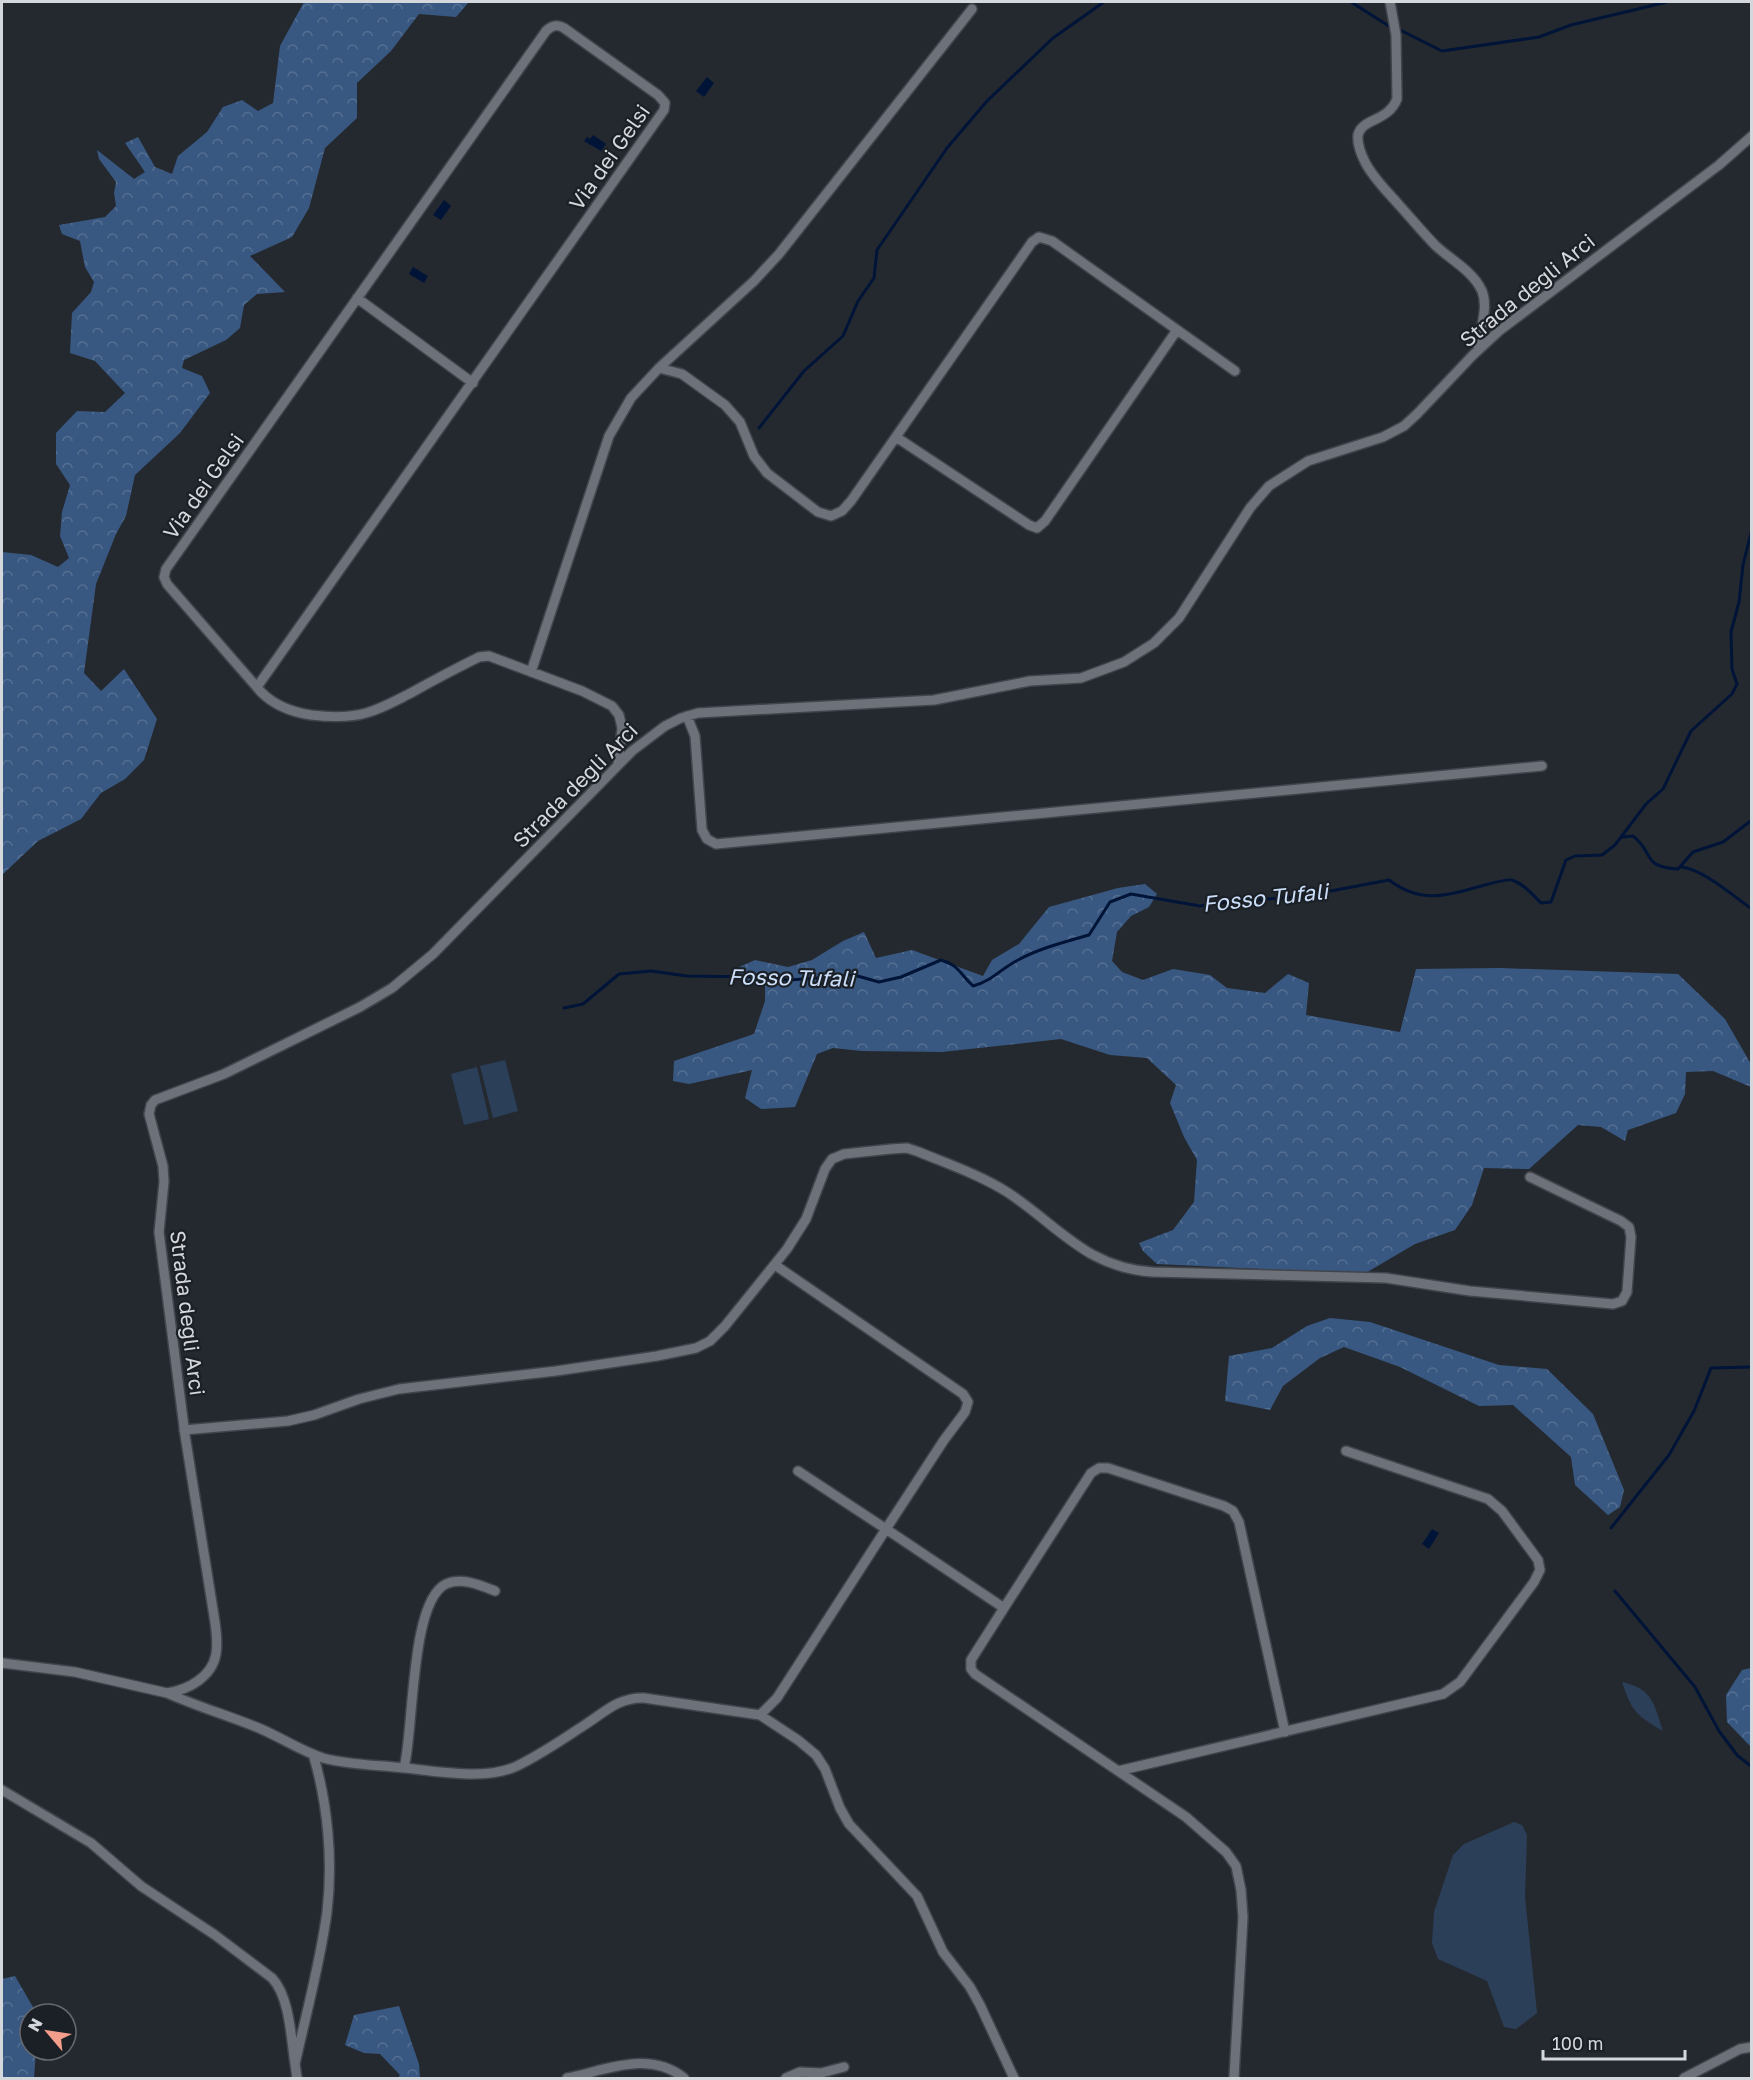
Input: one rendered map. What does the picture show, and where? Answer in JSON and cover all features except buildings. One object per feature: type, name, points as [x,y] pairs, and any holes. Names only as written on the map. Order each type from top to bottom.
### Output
[{"type":"street","points":[[1390,2],[1396,34],[1397,99],[1386,114],[1363,126],[1359,135],[1359,147],[1366,165],[1380,183],[1429,238],[1467,272],[1480,288],[1484,306],[1478,350]]},
{"type":"street","points":[[531,672],[609,436],[630,398],[754,281],[779,254],[972,9]]},
{"type":"street","name":"Via dei Gelsi","points":[[257,687],[662,113],[665,103],[658,95],[558,25],[546,31],[165,572],[164,577],[167,584],[257,687],[274,703],[289,710],[316,716],[362,714],[382,708],[482,656],[492,657],[582,691],[615,709],[622,728],[618,764]]},
{"type":"street","name":"Strada degli Arci","points":[[167,1693],[182,1690],[198,1681],[213,1664],[217,1651],[213,1608],[184,1430],[159,1232],[163,1171],[150,1122],[151,1105],[158,1098],[224,1074],[375,999],[398,984],[433,954],[618,764],[657,730],[687,716],[702,713],[934,699],[1030,681],[1081,678],[1124,662],[1154,643],[1176,623],[1199,591],[1254,503],[1269,486],[1308,461],[1383,437],[1399,429],[1418,414],[1478,350],[1546,295],[1719,165],[1752,136]]},
{"type":"street","points":[[659,369],[682,374],[725,405],[740,422],[754,456],[767,473],[794,495],[827,516],[838,514],[846,507],[1032,242],[1039,237],[1052,241],[1234,371]]},
{"type":"street","points":[[357,298],[473,383]]},
{"type":"street","points":[[896,437],[1029,525],[1037,528],[1045,521],[1177,330]]},
{"type":"street","points":[[687,716],[695,736],[702,830],[707,839],[716,844],[1542,766]]},
{"type":"street","points":[[184,1430],[288,1421],[399,1389],[547,1372],[692,1349],[710,1341],[719,1333],[775,1265],[806,1219],[825,1169],[832,1160],[844,1154],[903,1148],[924,1154],[1003,1190],[1082,1249],[1105,1262],[1130,1269],[1153,1272],[1386,1278],[1470,1291],[1612,1304],[1620,1302],[1627,1292],[1631,1237],[1629,1227],[1530,1176]]},
{"type":"street","points":[[760,1716],[777,1698],[886,1529],[925,1473],[942,1443],[965,1412],[968,1404],[963,1394],[775,1265]]},
{"type":"street","points":[[1118,1771],[1438,1696],[1460,1682],[1534,1582],[1540,1570],[1536,1557],[1499,1508],[1488,1499],[1346,1451]]},
{"type":"street","points":[[1234,2079],[1243,1908],[1236,1866],[1221,1846],[1199,1827],[971,1670],[972,1657],[1091,1473],[1096,1469],[1108,1467],[1233,1511],[1239,1522],[1285,1732]]},
{"type":"street","points":[[798,1471],[1004,1608]]},
{"type":"street","points":[[404,1768],[408,1750],[419,1644],[431,1600],[442,1587],[460,1581],[495,1591]]},
{"type":"street","points":[[2,1664],[75,1672],[167,1693],[259,1728],[313,1754],[353,1763],[456,1773],[506,1770],[534,1756],[615,1703],[632,1698],[760,1716],[798,1740],[816,1755],[825,1769],[840,1808],[849,1824],[916,1896],[944,1952],[970,1987],[980,2005],[1014,2079]]},
{"type":"street","points":[[295,2064],[319,1959],[329,1887],[323,1797],[313,1754]]},
{"type":"street","points":[[2,1790],[86,1840],[141,1886],[205,1928],[269,1975],[279,1986],[282,1994],[297,2079]]},
{"type":"street","points":[[1684,2079],[1740,2049],[1752,2047]]},
{"type":"street","points":[[567,2079],[616,2067],[643,2064],[664,2066],[684,2079]]},
{"type":"street","points":[[786,2079],[800,2072],[821,2073],[844,2067]]},
{"type":"shaded area","points":[[707,77],[714,83],[704,97],[696,91]]},
{"type":"shaded area","points":[[593,135],[606,144],[601,151],[584,141]]},
{"type":"shaded area","points":[[444,200],[451,206],[441,220],[433,215]]},
{"type":"shaded area","points":[[413,267],[428,276],[424,283],[409,274]]},
{"type":"shaded area","points":[[505,1060],[518,1111],[493,1118],[480,1066]]},
{"type":"shaded area","points":[[477,1067],[489,1119],[464,1125],[451,1074]]},
{"type":"shaded area","points":[[1432,1529],[1439,1533],[1429,1549],[1422,1544]]},
{"type":"shaded area","points":[[1622,1682],[1646,1693],[1654,1705],[1663,1731],[1636,1712]]},
{"type":"shaded area","points":[[1514,1822],[1522,1825],[1527,1835],[1525,1897],[1537,2013],[1516,2029],[1504,2027],[1487,1981],[1438,1959],[1432,1943],[1434,1912],[1453,1855],[1464,1844]]},
{"type":"green space","points":[[304,2],[469,2],[456,17],[419,14],[391,51],[357,83],[357,118],[325,148],[309,208],[292,237],[250,256],[285,292],[257,294],[244,305],[240,328],[226,340],[184,360],[182,368],[202,376],[210,393],[180,433],[135,475],[126,516],[116,534],[96,584],[84,673],[101,691],[124,669],[157,719],[144,760],[125,779],[101,793],[81,819],[38,841],[2,875],[2,552],[31,555],[58,567],[69,558],[60,536],[62,512],[70,485],[56,464],[56,433],[77,411],[105,412],[125,393],[95,361],[70,353],[72,313],[91,292],[94,282],[85,267],[80,241],[62,234],[59,225],[105,217],[116,206],[114,193],[116,182],[99,159],[97,150],[134,179],[145,172],[125,143],[138,137],[155,167],[172,174],[178,156],[207,132],[223,107],[242,100],[258,111],[273,103],[280,46]]},
{"type":"green space","points":[[1145,884],[1157,894],[1149,907],[1131,916],[1117,932],[1112,961],[1122,972],[1143,980],[1173,969],[1210,975],[1227,988],[1265,993],[1288,974],[1309,983],[1306,1015],[1400,1032],[1416,969],[1500,968],[1678,974],[1725,1019],[1752,1066],[1751,1087],[1713,1071],[1686,1072],[1685,1094],[1676,1113],[1628,1130],[1625,1141],[1601,1127],[1578,1125],[1529,1169],[1484,1168],[1472,1205],[1455,1230],[1415,1244],[1364,1274],[1157,1264],[1143,1251],[1139,1243],[1173,1230],[1194,1202],[1197,1160],[1184,1137],[1170,1103],[1176,1085],[1147,1058],[1110,1055],[1061,1039],[942,1052],[862,1051],[833,1048],[817,1054],[795,1107],[761,1109],[745,1098],[752,1070],[689,1084],[673,1081],[674,1061],[754,1034],[765,1001],[765,986],[739,978],[737,968],[755,960],[788,967],[812,960],[843,941],[864,932],[876,958],[912,950],[983,976],[992,960],[1019,944],[1049,907],[1118,888]]},
{"type":"green space","points":[[1330,1318],[1370,1322],[1499,1365],[1547,1369],[1593,1414],[1624,1490],[1620,1507],[1608,1515],[1575,1485],[1571,1457],[1513,1405],[1479,1406],[1400,1367],[1344,1347],[1320,1358],[1283,1386],[1270,1410],[1225,1401],[1229,1356],[1272,1348],[1307,1326]]},
{"type":"green space","points":[[1751,1668],[1752,1747],[1727,1722],[1726,1695],[1742,1670]]},
{"type":"green space","points":[[15,1976],[30,2002],[18,2002],[18,2062],[35,2062],[34,2078],[2,2078],[2,1979]]},
{"type":"green space","points":[[399,2006],[419,2064],[420,2078],[398,2078],[400,2075],[380,2054],[364,2053],[345,2045],[354,2015]]},
{"type":"waterway","points":[[759,428],[804,371],[843,336],[858,301],[874,278],[877,250],[947,148],[987,101],[1053,38],[1104,2]]},
{"type":"waterway","points":[[1351,2],[1392,28]]},
{"type":"waterway","points":[[1398,29],[1442,51],[1539,37],[1571,25],[1667,2]]},
{"type":"waterway","name":"Fosso Tufali","points":[[564,1008],[583,1004],[619,974],[651,971],[687,976],[790,980],[854,975],[879,982],[901,977],[941,960],[956,967],[973,986],[986,981],[1026,956],[1089,935],[1110,902],[1131,894],[1200,906],[1235,901],[1299,897],[1389,880],[1413,893],[1436,896],[1512,880],[1524,887],[1541,903],[1551,902],[1566,860],[1575,856],[1602,855],[1615,845],[1646,804],[1663,789],[1691,731],[1732,694],[1737,684],[1732,669],[1731,632],[1739,602],[1743,565],[1752,529]]},
{"type":"waterway","points":[[1623,837],[1633,836],[1640,842],[1653,862],[1658,865],[1678,869],[1693,852],[1723,842],[1752,820]]},
{"type":"waterway","points":[[1682,867],[1709,878],[1752,909]]},
{"type":"waterway","points":[[1611,1528],[1669,1455],[1694,1411],[1711,1368],[1752,1367]]},
{"type":"waterway","points":[[1615,1591],[1695,1687],[1719,1731],[1737,1755],[1752,1767]]}]
